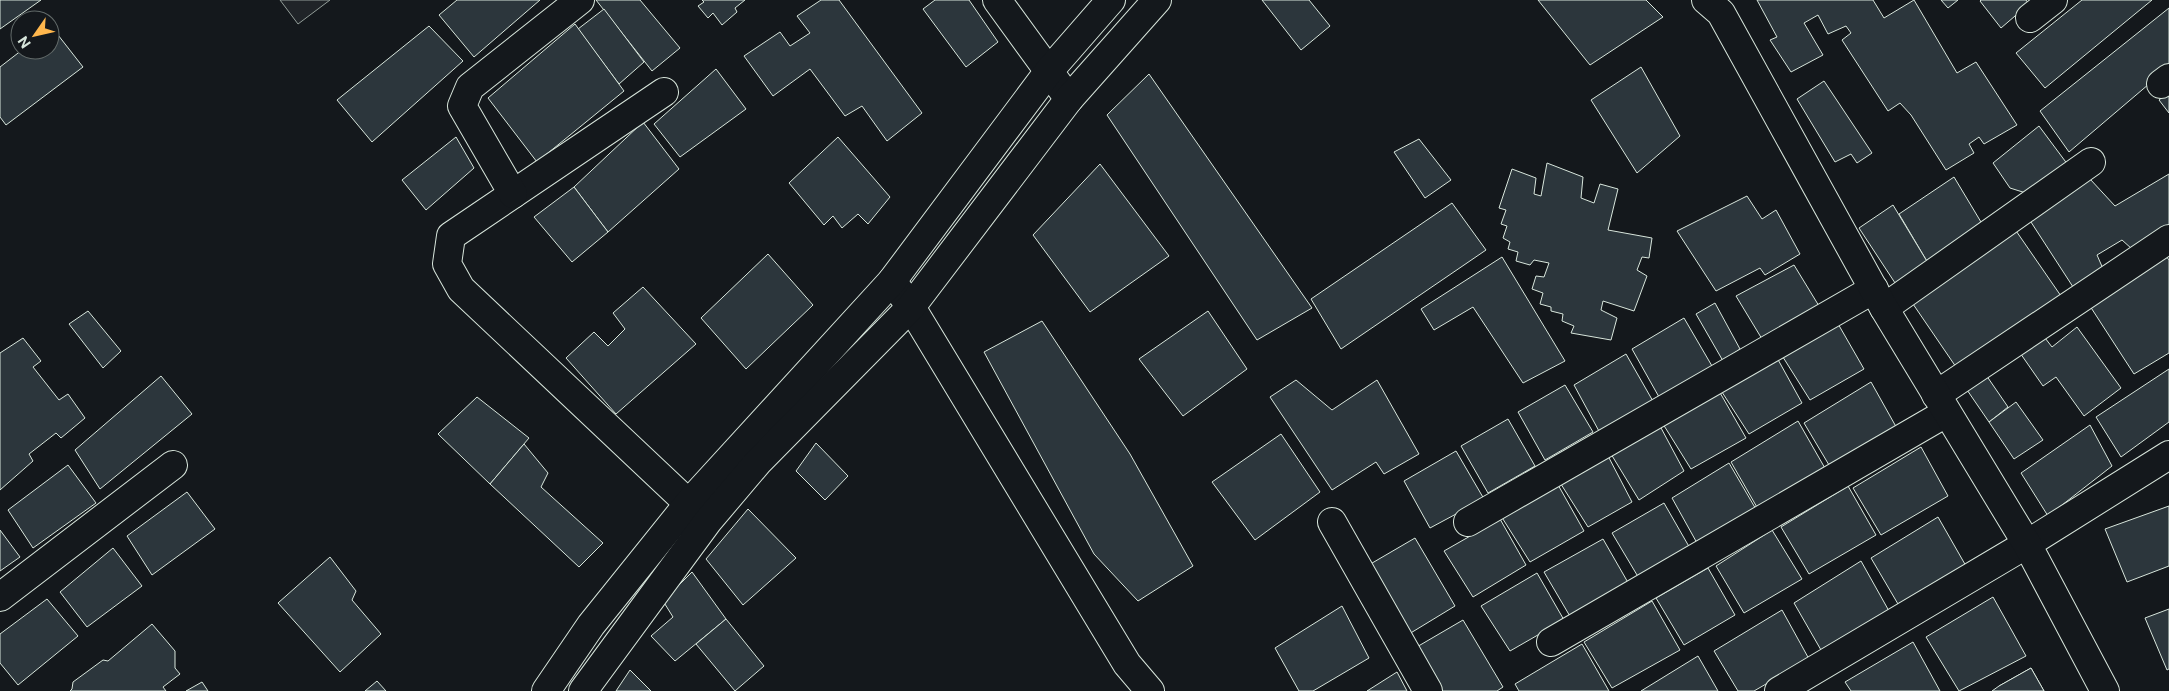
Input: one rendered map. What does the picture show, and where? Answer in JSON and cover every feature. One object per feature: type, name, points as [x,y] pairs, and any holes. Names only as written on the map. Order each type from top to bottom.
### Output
[{"type":"street","points":[[513,194],[462,106],[470,87],[580,0]]},
{"type":"street","points":[[997,0],[1069,99]]},
{"type":"street","points":[[546,691],[591,625],[698,512],[892,281],[1049,71],[1111,0]]},
{"type":"street","points":[[583,691],[698,512],[758,462],[911,307],[1069,99],[1157,0]]},
{"type":"street","points":[[1706,0],[1721,13],[1879,298],[1941,404],[2027,544],[2105,691]]},
{"type":"street","points":[[2030,18],[2053,0]]},
{"type":"street","points":[[664,92],[451,236],[447,264],[461,289],[698,512]]},
{"type":"street","points":[[1468,522],[1879,298],[2091,162]]},
{"type":"street","points":[[1551,642],[1941,404],[2169,239]]},
{"type":"street","points":[[892,281],[911,307],[1127,664],[1150,691]]},
{"type":"street","points":[[1779,691],[2027,544],[2169,455]]},
{"type":"street","points":[[0,597],[173,465]]},
{"type":"street","points":[[1332,522],[1428,691]]},
{"type":"shaded area","points":[[280,0],[330,0],[298,24]]},
{"type":"building","points":[[0,0],[41,0],[27,10],[10,10],[10,22],[0,29]]},
{"type":"building","points":[[457,0],[540,0],[474,57],[439,15]]},
{"type":"building","points":[[596,0],[640,0],[680,48],[652,71]]},
{"type":"building","points":[[702,0],[745,0],[735,8],[737,12],[722,25],[713,13],[708,18],[698,6],[704,2]]},
{"type":"building","points":[[821,0],[839,0],[922,113],[887,141],[862,106],[845,116],[810,69],[773,96],[744,56],[780,32],[790,46],[810,33],[797,16]]},
{"type":"building","points":[[935,0],[969,0],[998,42],[966,67],[923,9]]},
{"type":"building","points":[[1262,0],[1309,0],[1330,26],[1301,50]]},
{"type":"building","points":[[1538,0],[1646,0],[1663,17],[1590,65]]},
{"type":"building","points":[[1757,0],[1873,0],[1884,18],[1914,0],[1957,73],[1976,62],[2017,125],[1984,144],[1979,137],[1969,144],[1974,153],[1946,170],[1911,115],[1900,103],[1888,111],[1842,40],[1851,33],[1846,26],[1828,34],[1818,15],[1804,23],[1823,55],[1791,72],[1770,40],[1777,37]]},
{"type":"building","points":[[1941,0],[1958,0],[1948,8]]},
{"type":"building","points":[[1981,0],[2026,0],[2029,4],[2001,28]]},
{"type":"building","points":[[2082,0],[2152,0],[2045,88],[2016,53]]},
{"type":"building","points":[[2169,8],[2169,67],[2069,152],[2040,111]]},
{"type":"building","points":[[604,9],[644,62],[619,84],[578,29]]},
{"type":"building","points":[[575,24],[624,91],[537,162],[488,98]]},
{"type":"building","points":[[429,26],[463,61],[372,142],[337,100]]},
{"type":"building","points":[[60,38],[83,67],[6,125],[0,117],[0,67],[10,59],[60,60]]},
{"type":"building","points":[[1641,67],[1680,136],[1637,173],[1591,100]]},
{"type":"building","points":[[716,69],[746,109],[680,157],[654,124]]},
{"type":"building","points":[[1149,74],[1312,308],[1257,340],[1107,115]]},
{"type":"building","points":[[1824,81],[1872,153],[1857,163],[1851,154],[1835,162],[1797,99]]},
{"type":"building","points":[[2169,92],[2169,113],[2159,100]]},
{"type":"building","points":[[643,122],[679,169],[608,232],[574,187]]},
{"type":"building","points":[[2039,126],[2071,169],[2029,194],[2010,188],[1993,163]]},
{"type":"building","points":[[456,137],[474,168],[426,210],[402,180]]},
{"type":"building","points":[[838,137],[890,197],[868,224],[858,214],[842,228],[833,216],[824,225],[789,183]]},
{"type":"building","points":[[1419,139],[1451,180],[1425,198],[1394,152]]},
{"type":"building","points":[[1547,163],[1583,177],[1581,198],[1594,203],[1600,184],[1618,189],[1608,230],[1652,238],[1649,258],[1642,257],[1637,270],[1647,276],[1634,311],[1603,301],[1601,310],[1617,318],[1611,340],[1571,333],[1574,326],[1562,321],[1563,314],[1551,311],[1551,307],[1540,304],[1543,293],[1532,289],[1536,276],[1544,277],[1549,263],[1534,260],[1530,265],[1516,261],[1518,252],[1508,249],[1510,242],[1503,238],[1507,226],[1501,224],[1506,210],[1499,208],[1512,169],[1536,178],[1534,194],[1541,196]]},
{"type":"building","points":[[1100,164],[1169,256],[1090,312],[1033,235]]},
{"type":"building","points":[[2169,174],[2169,225],[2132,249],[2122,240],[2097,255],[2104,271],[2075,290],[2029,219],[2090,179],[2115,206]]},
{"type":"building","points":[[1954,177],[1981,222],[1965,234],[1931,268],[1899,214]]},
{"type":"building","points":[[574,187],[608,232],[572,262],[534,217]]},
{"type":"building","points":[[1747,196],[1762,219],[1776,210],[1800,254],[1765,275],[1760,268],[1716,291],[1677,231]]},
{"type":"building","points":[[1452,203],[1486,250],[1341,349],[1311,299]]},
{"type":"building","points":[[1893,205],[1931,268],[1899,289],[1859,228]]},
{"type":"building","points":[[2012,225],[2061,296],[1956,367],[1913,304]]},
{"type":"building","points":[[2164,253],[2169,260],[2169,353],[2134,374],[2088,303]]},
{"type":"building","points":[[768,254],[813,305],[746,369],[701,318]]},
{"type":"building","points":[[1502,257],[1565,361],[1523,383],[1473,307],[1434,330],[1421,309]]},
{"type":"building","points":[[1794,265],[1819,306],[1762,339],[1736,296]]},
{"type":"building","points":[[643,287],[696,344],[616,414],[566,358],[594,332],[608,346],[625,329],[613,313]]},
{"type":"building","points":[[1715,303],[1740,349],[1723,361],[1696,314]]},
{"type":"building","points":[[88,311],[121,351],[103,368],[69,324]]},
{"type":"building","points":[[1208,311],[1247,369],[1183,416],[1139,359]]},
{"type":"building","points":[[1684,318],[1712,366],[1659,397],[1632,349]]},
{"type":"building","points":[[1042,321],[1130,454],[1193,566],[1138,601],[1094,554],[984,352]]},
{"type":"building","points":[[1837,322],[1864,369],[1810,400],[1781,354]]},
{"type":"building","points":[[2077,327],[2121,388],[2084,416],[2056,377],[2043,386],[2018,350],[2042,334],[2052,347]]},
{"type":"building","points":[[23,338],[41,361],[33,367],[59,400],[68,394],[85,418],[61,438],[56,433],[29,454],[33,461],[0,490],[0,353]]},
{"type":"building","points":[[1626,354],[1654,403],[1600,433],[1574,385]]},
{"type":"building","points":[[1776,356],[1802,403],[1749,434],[1720,389]]},
{"type":"building","points":[[2169,369],[2169,422],[2121,457],[2096,417]]},
{"type":"building","points":[[1984,372],[2008,407],[1989,422],[1965,387]]},
{"type":"building","points":[[161,376],[192,414],[100,489],[75,450]]},
{"type":"building","points":[[1296,380],[1332,410],[1377,380],[1419,454],[1384,474],[1376,462],[1332,490],[1270,397]]},
{"type":"building","points":[[1871,382],[1899,432],[1832,470],[1804,423]]},
{"type":"building","points":[[1565,385],[1593,432],[1545,460],[1518,412]]},
{"type":"building","points":[[1719,391],[1746,438],[1691,469],[1663,424]]},
{"type":"building","points":[[477,397],[529,438],[490,484],[438,434]]},
{"type":"building","points":[[2016,402],[2043,440],[2014,459],[1989,422]]},
{"type":"building","points":[[1508,419],[1535,466],[1488,493],[1461,446]]},
{"type":"building","points":[[1798,421],[1826,470],[1758,509],[1731,462]]},
{"type":"building","points":[[2090,425],[2112,466],[2048,516],[2021,473]]},
{"type":"building","points":[[1660,426],[1684,471],[1639,500],[1611,454]]},
{"type":"building","points":[[1281,434],[1320,492],[1255,540],[1212,482]]},
{"type":"building","points":[[816,443],[848,476],[825,500],[796,471]]},
{"type":"building","points":[[524,444],[548,473],[541,487],[603,543],[579,567],[490,484]]},
{"type":"building","points":[[1921,447],[1948,496],[1881,535],[1853,488]]},
{"type":"building","points":[[1456,451],[1484,499],[1430,528],[1404,481]]},
{"type":"building","points":[[1607,454],[1632,502],[1588,527],[1559,481]]},
{"type":"building","points":[[1729,463],[1757,511],[1697,543],[1672,498]]},
{"type":"building","points":[[68,465],[96,503],[33,548],[8,510]]},
{"type":"building","points":[[1557,483],[1584,531],[1530,562],[1501,516]]},
{"type":"building","points":[[1848,486],[1876,535],[1809,574],[1781,527]]},
{"type":"building","points":[[187,492],[215,529],[152,575],[127,536]]},
{"type":"building","points":[[1664,503],[1691,550],[1640,580],[1612,533]]},
{"type":"building","points":[[2169,506],[2169,566],[2127,582],[2105,529]]},
{"type":"building","points":[[748,509],[796,558],[743,605],[706,559]]},
{"type":"building","points":[[1938,517],[1966,566],[1898,604],[1871,558]]},
{"type":"building","points":[[1500,519],[1526,565],[1473,597],[1444,551]]},
{"type":"building","points":[[0,530],[20,557],[0,571]]},
{"type":"building","points":[[1772,530],[1802,579],[1744,613],[1716,566]]},
{"type":"building","points":[[1415,538],[1455,606],[1409,634],[1367,566]]},
{"type":"building","points":[[1603,539],[1630,586],[1571,618],[1544,572]]},
{"type":"building","points":[[113,548],[142,586],[87,627],[60,592]]},
{"type":"building","points":[[330,557],[356,591],[352,600],[381,634],[340,672],[278,603]]},
{"type":"building","points":[[1861,561],[1889,611],[1821,650],[1794,603]]},
{"type":"building","points":[[1708,568],[1735,615],[1684,645],[1656,598]]},
{"type":"building","points":[[692,572],[726,619],[675,661],[651,636],[673,617],[663,601]]},
{"type":"building","points":[[1537,573],[1564,620],[1510,651],[1481,606]]},
{"type":"building","points":[[1993,597],[2026,656],[1959,691],[1926,637]]},
{"type":"building","points":[[47,599],[78,636],[18,685],[0,663],[0,634]]},
{"type":"building","points":[[1652,601],[1680,650],[1612,688],[1584,642]]},
{"type":"building","points":[[1342,606],[1369,658],[1313,691],[1299,691],[1275,648]]},
{"type":"building","points":[[2169,609],[2169,669],[2167,670],[2145,618]]},
{"type":"building","points":[[1782,610],[1809,659],[1754,691],[1738,691],[1714,651]]},
{"type":"building","points":[[726,619],[764,666],[735,691],[696,644]]},
{"type":"building","points":[[1463,620],[1503,687],[1497,691],[1441,691],[1415,648]]},
{"type":"building","points":[[152,624],[175,651],[175,668],[180,674],[163,687],[166,691],[70,691],[73,682],[103,660],[108,661]]},
{"type":"building","points":[[1913,642],[1940,691],[1851,691],[1845,682]]},
{"type":"building","points":[[1582,644],[1609,691],[1519,691],[1515,684]]},
{"type":"building","points":[[1698,656],[1718,691],[1641,691]]},
{"type":"building","points":[[2031,668],[2044,691],[2002,691],[1999,686]]},
{"type":"building","points":[[2031,668],[2044,691],[1992,691],[1999,686]]},
{"type":"building","points":[[630,670],[651,691],[616,691]]},
{"type":"building","points":[[1397,672],[1407,691],[1367,691]]},
{"type":"building","points":[[377,681],[386,691],[365,691]]},
{"type":"building","points":[[202,682],[208,691],[186,691]]}]
